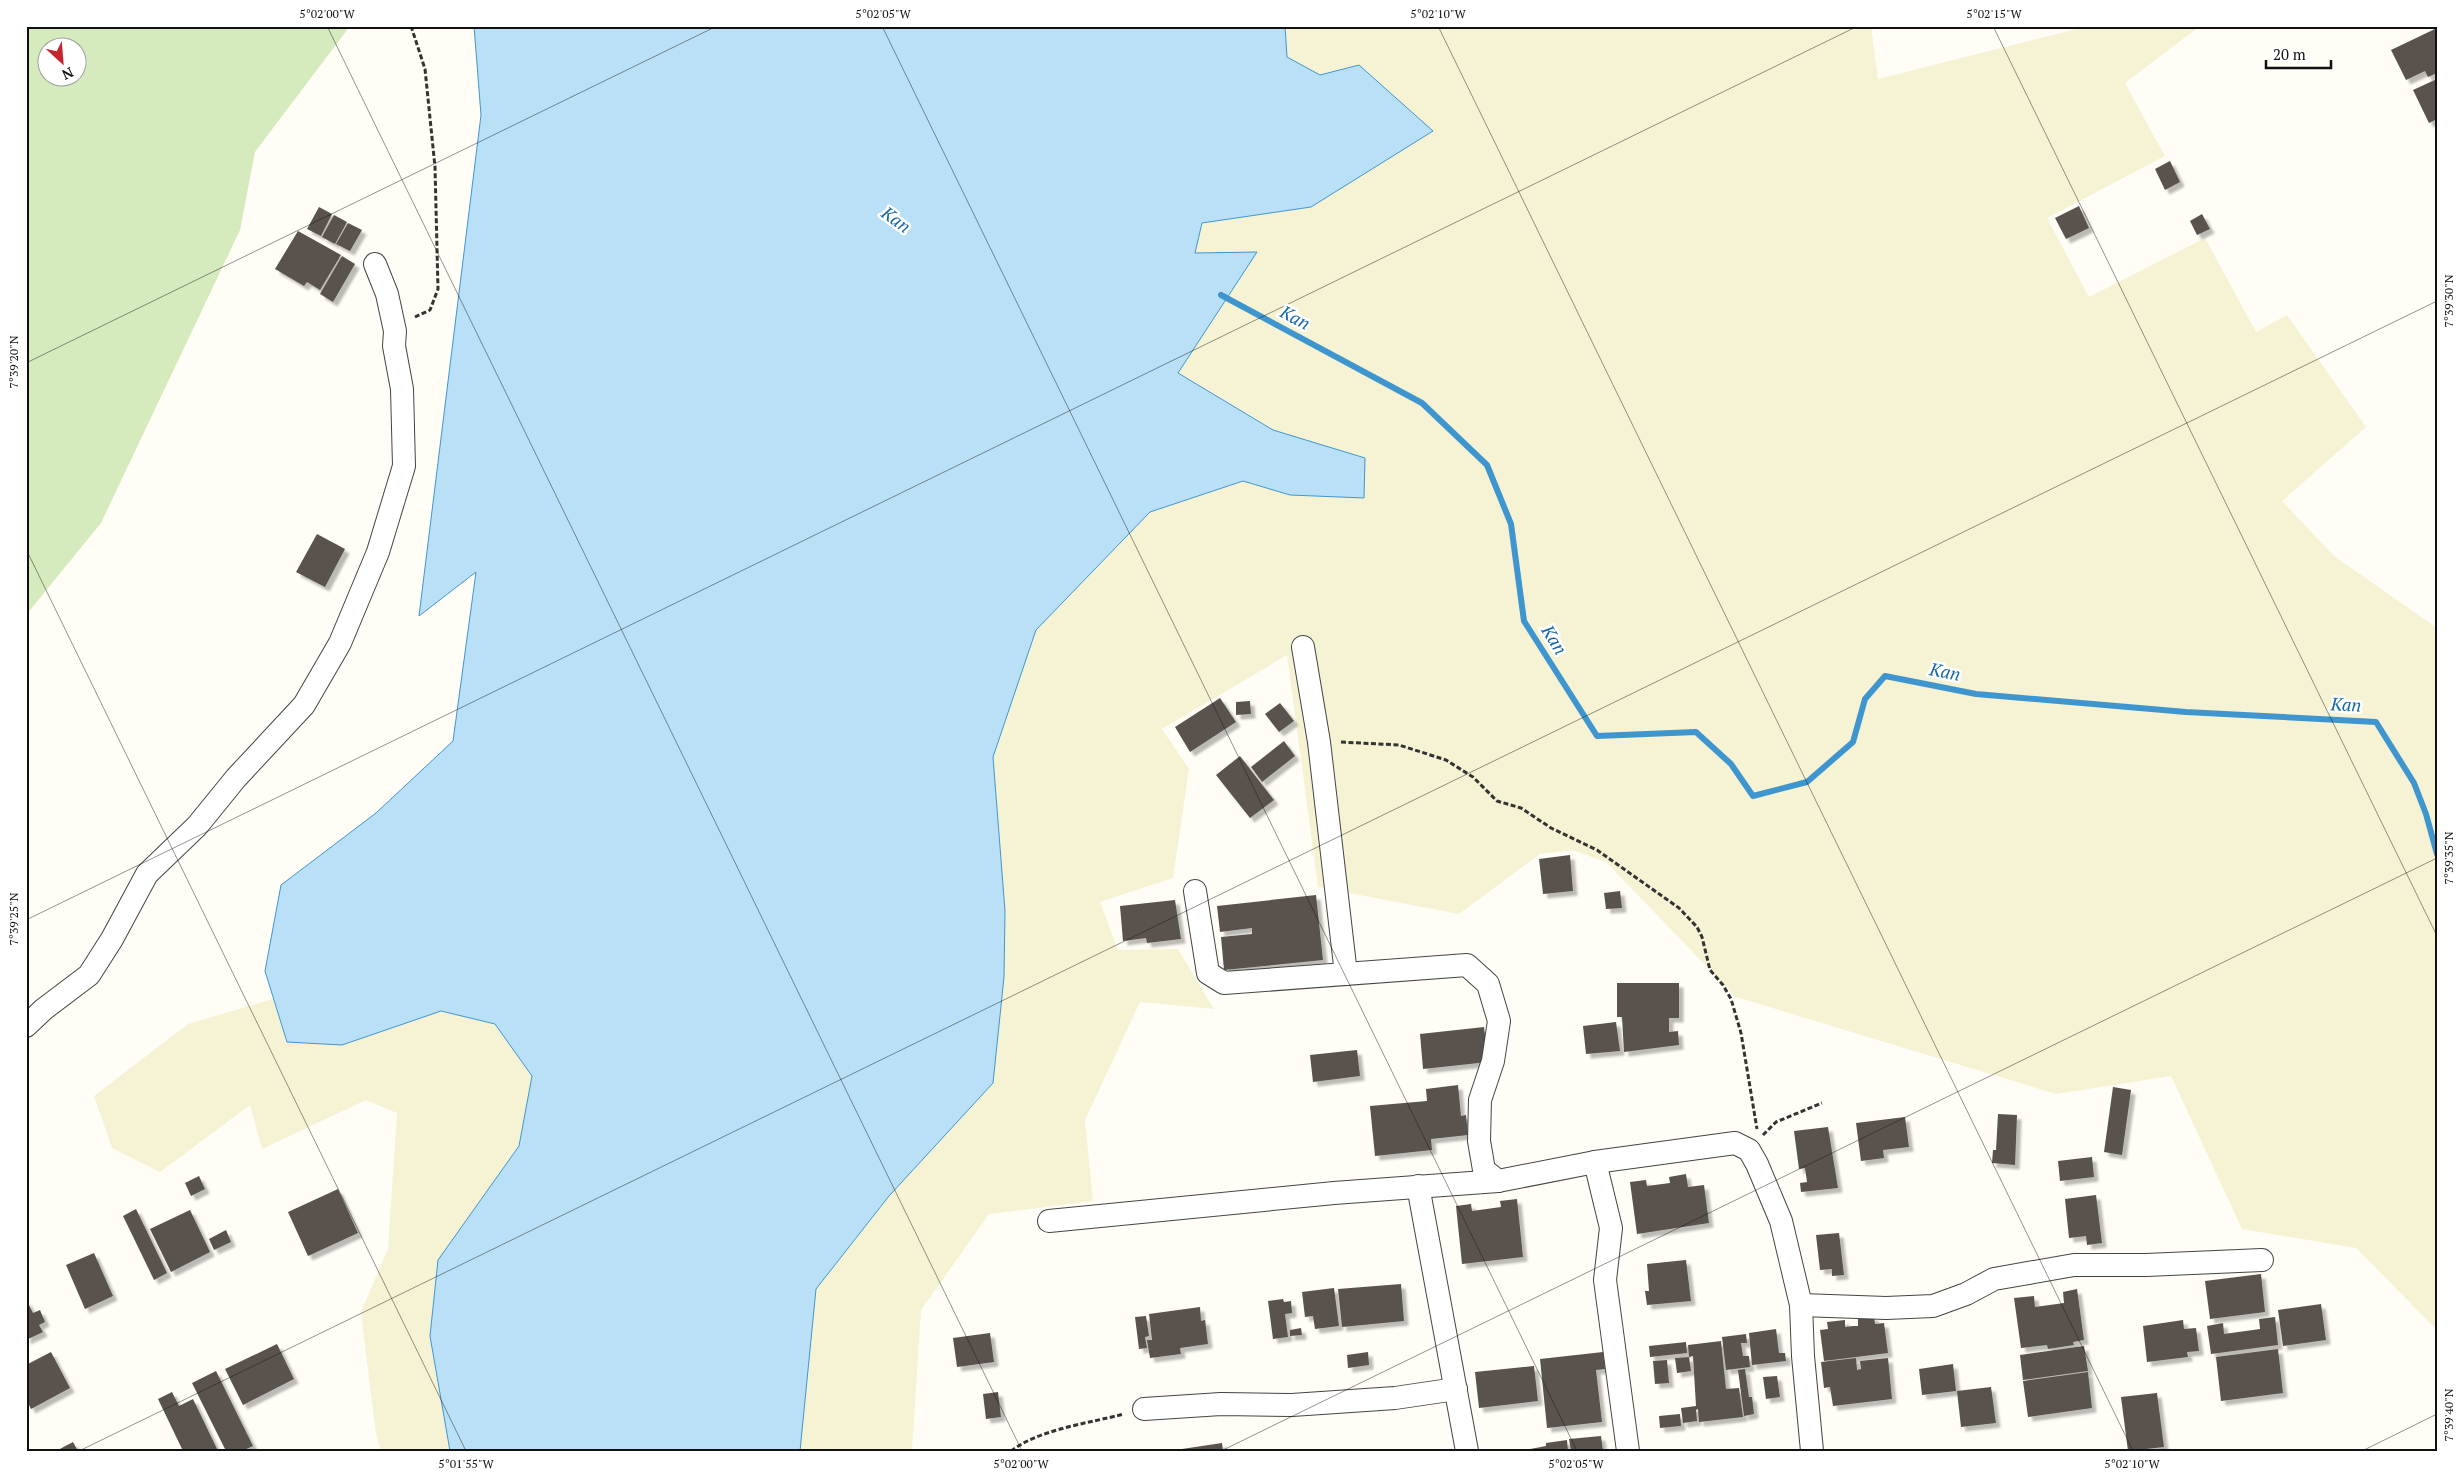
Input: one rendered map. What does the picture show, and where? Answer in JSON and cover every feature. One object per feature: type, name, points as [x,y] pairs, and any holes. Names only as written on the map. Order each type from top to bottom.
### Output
[{"type":"street","points":[[26,1026],[44,1009],[89,975],[112,939],[147,874],[197,826],[236,778],[304,705],[340,643],[378,552],[404,466],[402,389],[394,346],[395,330],[387,294],[375,264]]},
{"type":"street","points":[[1303,647],[1319,742],[1346,974]]},
{"type":"street","points":[[1194,890],[1208,973],[1224,983],[1467,964],[1488,984],[1498,1021],[1494,1061],[1480,1100],[1479,1141],[1484,1170],[1498,1181]]},
{"type":"street","points":[[1049,1221],[1418,1186],[1498,1181],[1595,1162],[1735,1144],[1749,1150],[1758,1164],[1781,1221],[1801,1305],[1803,1356],[1812,1451]]},
{"type":"street","points":[[1595,1162],[1611,1228],[1605,1280],[1628,1451]]},
{"type":"street","points":[[1418,1186],[1467,1451]]},
{"type":"street","points":[[1801,1305],[1886,1308],[1933,1306],[1966,1294],[1994,1279],[2074,1265],[2146,1265],[2262,1260]]},
{"type":"street","points":[[1144,1409],[1221,1404],[1292,1405],[1395,1398],[1456,1389]]},
{"type":"path","points":[[395,330],[406,321],[430,310],[438,289],[435,167],[425,70],[411,26]]},
{"type":"path","points":[[1319,742],[1399,745],[1446,760],[1473,777],[1497,800],[1521,808],[1551,828],[1597,850],[1679,908],[1702,937],[1710,970],[1723,985],[1731,999],[1741,1033],[1758,1140],[1776,1122],[1822,1103]]},
{"type":"path","points":[[1011,1451],[1018,1446],[1064,1428],[1144,1409]]},
{"type":"shaded area","points":[[1285,26],[1871,26],[1878,79],[2088,26],[2200,26],[2125,83],[2165,156],[2047,218],[2089,297],[2205,238],[2256,332],[2287,315],[2366,427],[2282,501],[2334,556],[2437,628],[2437,1330],[2356,1248],[2242,1229],[2171,1076],[2056,1094],[1736,997],[1606,862],[1572,850],[1540,854],[1459,914],[1318,887],[1287,655],[1162,729],[1189,769],[1173,878],[1100,902],[1118,950],[1178,949],[1214,1009],[1140,1002],[1085,1120],[1093,1201],[989,1214],[921,1310],[912,1451],[800,1451],[816,1289],[889,1196],[1004,977],[1005,911],[993,757],[1036,630],[1150,512],[1243,481],[1290,495],[1365,458],[1273,430],[1178,373],[1256,253],[1195,253],[1202,223],[1311,207],[1359,65],[1320,75],[1287,57]]},
{"type":"shaded area","points":[[273,999],[287,1042],[342,1045],[441,1011],[495,1024],[533,1076],[520,1146],[438,1260],[430,1336],[450,1451],[381,1451],[376,1434],[361,1312],[388,1249],[397,1113],[366,1100],[262,1149],[250,1105],[160,1172],[112,1148],[94,1096],[188,1024]]},
{"type":"green space","points":[[26,26],[350,26],[255,152],[240,230],[101,523],[26,615]]},
{"type":"water","points":[[474,26],[1285,26],[1287,57],[1320,75],[1359,65],[1433,131],[1311,207],[1202,223],[1195,253],[1257,252],[1178,373],[1273,430],[1365,458],[1364,498],[1290,495],[1243,481],[1150,512],[1036,630],[993,757],[1005,911],[1004,977],[993,1083],[889,1196],[816,1289],[800,1451],[450,1451],[430,1336],[438,1260],[519,1146],[532,1076],[495,1024],[441,1011],[342,1045],[287,1042],[265,971],[281,885],[376,813],[453,741],[476,572],[419,616],[481,115]]},
{"type":"building","points":[[2437,28],[2437,73],[2428,77],[2425,71],[2406,80],[2391,50]]},
{"type":"building","points":[[2437,79],[2437,119],[2429,123],[2413,90]]},
{"type":"building","points":[[2170,161],[2180,182],[2165,190],[2155,169]]},
{"type":"building","points":[[2079,206],[2089,228],[2066,239],[2055,218]]},
{"type":"building","points":[[319,207],[332,214],[321,236],[307,229]]},
{"type":"building","points":[[2202,214],[2210,229],[2197,235],[2190,221]]},
{"type":"building","points":[[334,215],[347,222],[335,244],[322,237]]},
{"type":"building","points":[[348,223],[362,230],[350,251],[336,244]]},
{"type":"building","points":[[298,231],[341,255],[320,290],[307,282],[304,286],[275,269]]},
{"type":"building","points":[[342,256],[355,264],[333,302],[320,294]]},
{"type":"building","points":[[317,534],[345,549],[325,587],[296,572]]},
{"type":"building","points":[[1220,698],[1236,722],[1190,752],[1175,727]]},
{"type":"building","points":[[1250,701],[1251,714],[1236,715],[1236,702]]},
{"type":"building","points":[[1280,703],[1294,721],[1279,732],[1265,714]]},
{"type":"building","points":[[1284,741],[1295,756],[1262,782],[1251,767]]},
{"type":"building","points":[[1240,756],[1274,800],[1250,818],[1216,775]]},
{"type":"building","points":[[1570,855],[1573,891],[1543,894],[1539,859]]},
{"type":"building","points":[[1620,891],[1622,908],[1606,909],[1604,893]]},
{"type":"building","points":[[1316,895],[1323,960],[1224,970],[1221,937],[1252,934],[1252,928],[1220,932],[1217,906]]},
{"type":"building","points":[[1175,900],[1181,939],[1147,943],[1146,938],[1123,941],[1120,906]]},
{"type":"building","points":[[1617,983],[1679,983],[1679,1018],[1669,1018],[1669,1032],[1678,1031],[1679,1045],[1624,1052],[1622,1017],[1617,1017]]},
{"type":"building","points":[[1616,1022],[1620,1051],[1586,1054],[1583,1026]]},
{"type":"building","points":[[1484,1027],[1488,1062],[1423,1069],[1420,1034]]},
{"type":"building","points":[[1357,1050],[1360,1076],[1313,1082],[1310,1055]]},
{"type":"building","points":[[1458,1085],[1461,1116],[1466,1115],[1468,1135],[1431,1139],[1432,1150],[1375,1156],[1370,1106],[1427,1101],[1426,1089]]},
{"type":"building","points":[[2113,1087],[2131,1090],[2122,1155],[2104,1152]]},
{"type":"building","points":[[1998,1114],[2017,1115],[2015,1165],[1992,1163],[1993,1150],[1996,1150]]},
{"type":"building","points":[[1905,1117],[1909,1147],[1883,1150],[1884,1158],[1861,1161],[1856,1123]]},
{"type":"building","points":[[1828,1127],[1838,1188],[1801,1192],[1800,1183],[1807,1182],[1805,1168],[1799,1169],[1794,1131]]},
{"type":"building","points":[[2092,1157],[2094,1177],[2060,1181],[2058,1161]]},
{"type":"building","points":[[1686,1174],[1688,1187],[1704,1185],[1709,1223],[1637,1234],[1630,1182],[1646,1180],[1647,1186],[1670,1183],[1669,1177]]},
{"type":"building","points":[[199,1176],[205,1189],[191,1196],[185,1183]]},
{"type":"building","points":[[338,1189],[358,1233],[308,1256],[288,1212]]},
{"type":"building","points":[[2096,1195],[2102,1243],[2087,1245],[2086,1236],[2069,1238],[2065,1199]]},
{"type":"building","points":[[1517,1199],[1523,1257],[1462,1264],[1456,1206],[1471,1204],[1472,1211],[1501,1207],[1500,1201]]},
{"type":"building","points":[[136,1209],[167,1273],[154,1280],[123,1216]]},
{"type":"building","points":[[190,1210],[210,1252],[171,1272],[150,1229]]},
{"type":"building","points":[[226,1230],[231,1242],[214,1250],[209,1239]]},
{"type":"building","points":[[1839,1233],[1844,1275],[1832,1276],[1832,1269],[1820,1270],[1816,1235]]},
{"type":"building","points":[[94,1253],[113,1296],[85,1309],[66,1265]]},
{"type":"building","points":[[1686,1260],[1691,1301],[1647,1305],[1645,1291],[1649,1291],[1647,1264]]},
{"type":"building","points":[[2261,1274],[2265,1312],[2210,1319],[2205,1281]]},
{"type":"building","points":[[1401,1284],[1404,1321],[1342,1327],[1338,1289]]},
{"type":"building","points":[[1334,1288],[1339,1326],[1315,1329],[1313,1316],[1305,1317],[1302,1292]]},
{"type":"building","points":[[2077,1289],[2084,1340],[2073,1342],[2074,1345],[2048,1349],[2047,1345],[2021,1348],[2014,1298],[2034,1296],[2035,1307],[2064,1303],[2063,1292]]},
{"type":"building","points":[[26,1299],[33,1313],[40,1310],[45,1322],[39,1325],[43,1332],[26,1340]]},
{"type":"building","points":[[1283,1299],[1284,1302],[1291,1301],[1292,1313],[1285,1314],[1288,1337],[1273,1339],[1268,1301]]},
{"type":"building","points":[[2321,1304],[2326,1340],[2283,1346],[2278,1310]]},
{"type":"building","points":[[1200,1307],[1201,1321],[1205,1320],[1208,1344],[1180,1348],[1181,1354],[1150,1358],[1147,1340],[1152,1340],[1149,1314]]},
{"type":"building","points":[[1146,1316],[1149,1336],[1145,1337],[1147,1348],[1139,1349],[1135,1317]]},
{"type":"building","points":[[1874,1316],[1875,1324],[1884,1323],[1888,1353],[1824,1361],[1820,1330],[1828,1329],[1827,1322],[1845,1320],[1845,1327],[1858,1326],[1858,1318]]},
{"type":"building","points":[[2275,1317],[2278,1345],[2211,1354],[2207,1326],[2223,1323],[2224,1334],[2260,1329],[2259,1319]]},
{"type":"building","points":[[2183,1320],[2184,1329],[2196,1328],[2199,1351],[2187,1352],[2188,1357],[2147,1362],[2143,1326]]},
{"type":"building","points":[[1301,1328],[1302,1335],[1290,1336],[1290,1330]]},
{"type":"building","points":[[1776,1329],[1779,1353],[1785,1353],[1786,1361],[1752,1365],[1749,1333]]},
{"type":"building","points":[[990,1333],[994,1362],[957,1367],[953,1338]]},
{"type":"building","points":[[1746,1334],[1747,1343],[1741,1343],[1743,1356],[1749,1356],[1750,1367],[1726,1370],[1722,1337]]},
{"type":"building","points":[[1721,1341],[1726,1389],[1739,1388],[1743,1417],[1699,1422],[1698,1409],[1696,1410],[1697,1421],[1683,1423],[1681,1408],[1696,1406],[1693,1356],[1689,1357],[1688,1345]]},
{"type":"building","points":[[1686,1342],[1687,1353],[1650,1357],[1649,1346]]},
{"type":"building","points":[[277,1344],[294,1379],[243,1405],[225,1369]]},
{"type":"building","points":[[2084,1346],[2088,1371],[2023,1380],[2020,1355]]},
{"type":"building","points":[[2278,1349],[2283,1393],[2221,1401],[2216,1357]]},
{"type":"building","points":[[51,1352],[70,1388],[31,1409],[26,1399],[26,1365]]},
{"type":"building","points":[[1368,1352],[1369,1365],[1348,1368],[1347,1355]]},
{"type":"building","points":[[1603,1352],[1605,1369],[1596,1370],[1602,1422],[1547,1428],[1540,1359]]},
{"type":"building","points":[[1689,1357],[1691,1371],[1677,1373],[1675,1358]]},
{"type":"building","points":[[1856,1358],[1857,1370],[1861,1369],[1860,1361],[1888,1358],[1892,1399],[1833,1406],[1830,1387],[1824,1388],[1821,1362]]},
{"type":"building","points":[[1667,1360],[1669,1383],[1655,1384],[1653,1361]]},
{"type":"building","points":[[1953,1364],[1956,1391],[1922,1395],[1919,1369]]},
{"type":"building","points":[[1534,1366],[1538,1401],[1479,1408],[1475,1372]]},
{"type":"building","points":[[1745,1369],[1749,1397],[1752,1397],[1754,1414],[1744,1416],[1738,1370]]},
{"type":"building","points":[[216,1371],[253,1446],[242,1451],[226,1451],[192,1383]]},
{"type":"building","points":[[2088,1372],[2092,1408],[2028,1417],[2023,1381]]},
{"type":"building","points":[[1777,1376],[1780,1397],[1766,1399],[1763,1377]]},
{"type":"building","points":[[1991,1387],[1996,1423],[1961,1427],[1957,1391]]},
{"type":"building","points":[[172,1392],[179,1406],[193,1399],[218,1451],[183,1451],[158,1399]]},
{"type":"building","points":[[998,1392],[1001,1417],[986,1419],[983,1394]]},
{"type":"building","points":[[2157,1393],[2164,1447],[2128,1451],[2121,1397]]},
{"type":"building","points":[[1680,1414],[1681,1426],[1660,1428],[1659,1416]]},
{"type":"building","points":[[1601,1436],[1603,1451],[1571,1451],[1569,1439]]},
{"type":"building","points":[[1567,1440],[1568,1451],[1520,1451],[1546,1446],[1546,1443]]},
{"type":"building","points":[[73,1442],[78,1451],[56,1451]]},
{"type":"building","points":[[1222,1443],[1223,1451],[1182,1451],[1182,1449]]},
{"type":"waterway","name":"Kan","points":[[1221,295],[1422,403],[1487,465],[1511,524],[1524,621],[1597,736],[1696,732],[1731,764],[1753,796],[1807,782],[1853,742],[1865,699],[1885,676],[1976,694],[2186,712],[2376,722],[2414,783],[2426,814],[2437,854]]}]
